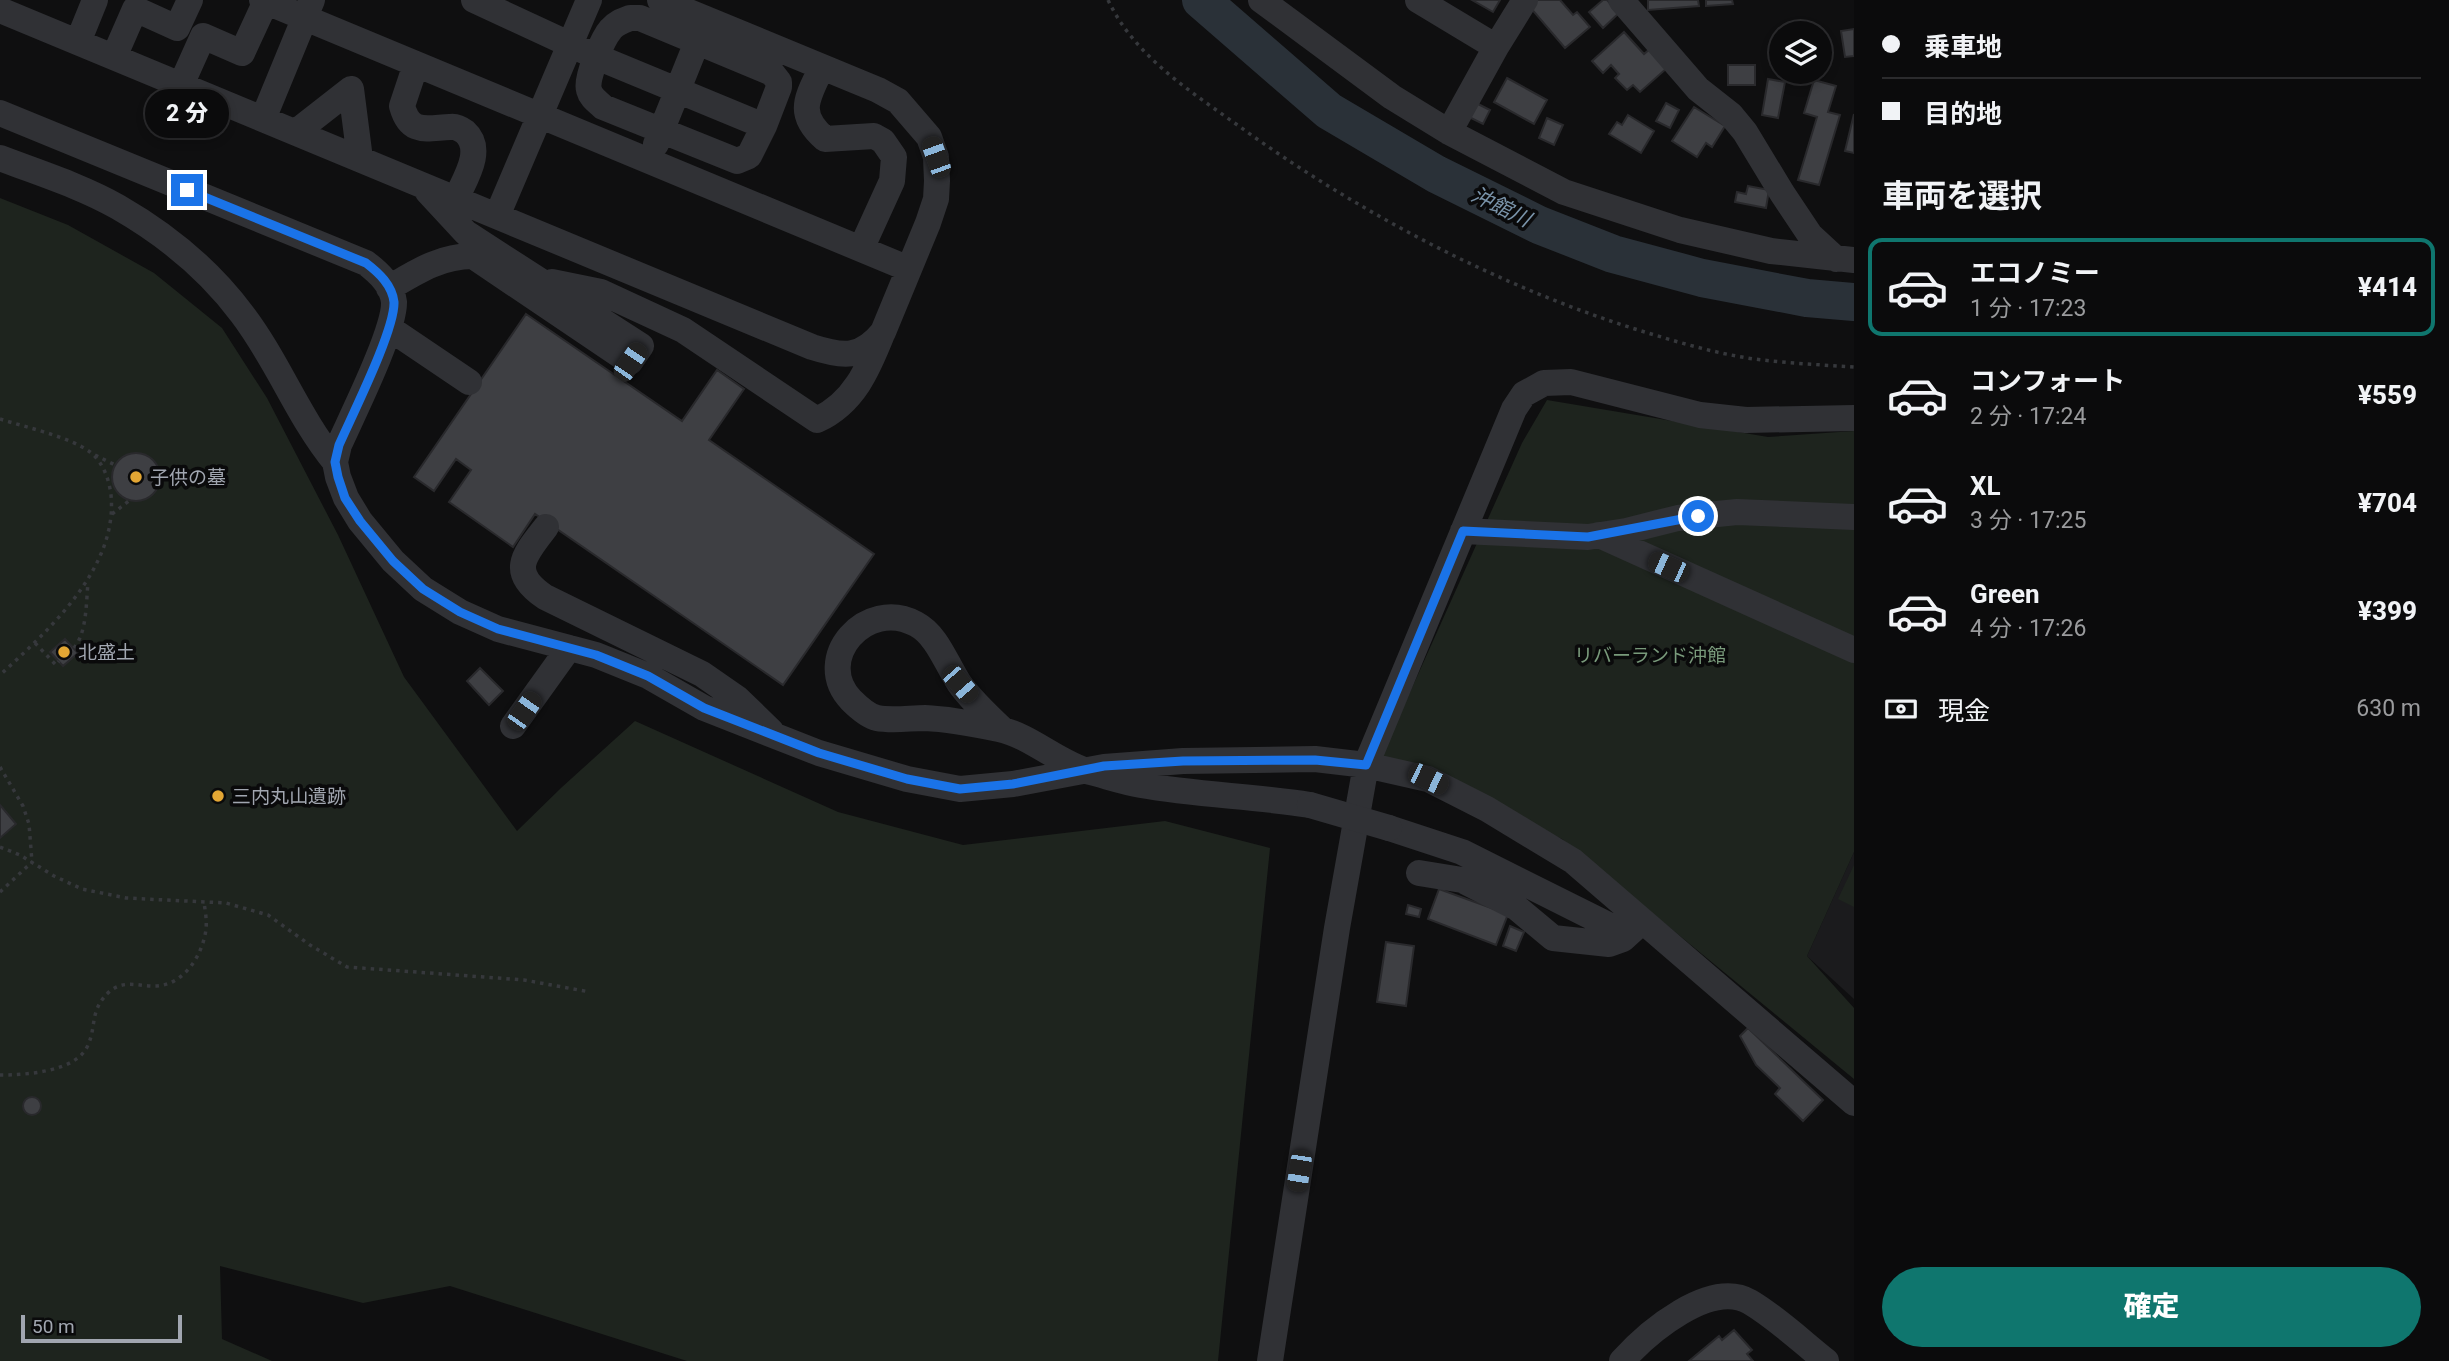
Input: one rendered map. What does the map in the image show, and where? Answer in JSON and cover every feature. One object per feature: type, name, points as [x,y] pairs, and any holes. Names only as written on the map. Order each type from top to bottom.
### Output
[{"type":"street","points":[[78,42],[95,0]]},
{"type":"street","points":[[114,57],[135,9],[177,28],[190,0]]},
{"type":"street","points":[[474,0],[597,57],[764,126]]},
{"type":"street","points":[[497,216],[589,0]]},
{"type":"street","points":[[537,279],[601,292],[683,330],[817,420],[834,412],[868,370],[936,199],[936,157],[929,137],[898,101],[878,90],[822,67],[702,31],[640,18],[621,21],[608,31],[597,57],[588,80],[588,90],[594,100],[603,107],[737,161],[749,156],[779,87],[777,77],[702,31],[660,0]]},
{"type":"street","points":[[1261,0],[1392,97],[1449,132],[1564,192],[1693,233],[1770,251],[1845,259]]},
{"type":"street","points":[[1418,0],[1496,47]]},
{"type":"street","points":[[1449,132],[1525,0]]},
{"type":"street","points":[[1621,0],[1698,89],[1731,115],[1745,132],[1810,235],[1845,259]]},
{"type":"street","points":[[181,85],[203,36],[242,53],[264,1],[309,9],[416,64],[909,269]]},
{"type":"street","points":[[263,119],[309,9]]},
{"type":"street","points":[[17,10],[78,42],[831,353],[849,354],[862,350],[873,344],[883,332]]},
{"type":"street","points":[[649,161],[702,31]]},
{"type":"street","points":[[416,64],[401,106],[410,122],[418,129],[452,126],[470,137],[473,145],[472,162],[456,199]]},
{"type":"street","points":[[822,67],[807,100],[806,113],[815,130],[825,139],[874,136],[883,141],[894,156],[891,181],[861,249]]},
{"type":"street","points":[[296,132],[351,89],[360,159]]},
{"type":"street","points":[[0,113],[366,263],[382,276],[394,302],[389,328],[339,445],[335,462],[338,477],[345,498],[360,521],[393,561],[423,589],[460,612],[498,629],[596,655],[648,676],[704,708],[819,753],[907,779],[960,789],[1013,784],[1104,766],[1183,761],[1315,760],[1366,765],[1428,779],[1487,809],[1573,861],[1854,1103]]},
{"type":"street","points":[[0,158],[117,207],[161,236],[206,273],[242,314],[269,355],[317,440],[335,462]]},
{"type":"street","points":[[389,288],[432,264],[457,256],[473,256],[630,362],[641,346],[466,233],[421,184]]},
{"type":"street","points":[[389,328],[469,382]]},
{"type":"street","points":[[1270,1361],[1337,928],[1366,765],[1514,409],[1524,394],[1544,383],[1571,382],[1700,415],[1746,420],[1854,418]]},
{"type":"street","points":[[1463,531],[1588,537],[1678,518],[1737,512],[1854,517]]},
{"type":"street","points":[[546,527],[526,552],[522,564],[524,576],[532,589],[702,674],[738,699],[776,737]]},
{"type":"street","points":[[1599,535],[1854,650]]},
{"type":"street","points":[[1002,729],[960,684],[924,629],[913,622],[880,617],[866,622],[843,646],[838,662],[839,680],[844,692],[858,707],[876,718],[932,719],[1002,729],[1085,770],[1140,785],[1269,798],[1310,805],[1462,852],[1614,928],[1637,918]]},
{"type":"street","points":[[513,726],[569,648]]},
{"type":"street","points":[[1419,873],[1462,880],[1517,908],[1553,938],[1609,944],[1623,939],[1637,918]]},
{"type":"street","points":[[1622,1361],[1641,1339],[1696,1303],[1729,1295],[1748,1301],[1826,1361]]},
{"type":"path","points":[[1108,0],[1115,16],[1136,45],[1178,82],[1312,177],[1478,269],[1574,309],[1689,345],[1752,358],[1854,367]]},
{"type":"path","points":[[0,419],[80,445],[115,465]]},
{"type":"path","points":[[0,676],[75,599],[88,581],[103,545],[112,514],[109,484],[104,470],[92,453]]},
{"type":"path","points":[[112,514],[130,500]]},
{"type":"path","points":[[74,648],[82,629],[88,581]]},
{"type":"path","points":[[35,643],[56,665],[59,662]]},
{"type":"path","points":[[0,768],[23,806],[29,824],[32,862]]},
{"type":"path","points":[[0,847],[82,889],[126,898],[226,903],[268,915],[347,967],[524,980],[590,992]]},
{"type":"path","points":[[0,892],[32,862]]},
{"type":"path","points":[[0,1075],[35,1073],[57,1068],[78,1057],[88,1045],[96,1010],[111,990],[124,984],[158,986],[173,981],[188,971],[198,957],[204,939],[204,902]]},
{"type":"shaded area","points":[[1854,852],[1854,999],[1807,956]]},
{"type":"green space","points":[[0,198],[68,225],[154,273],[222,328],[267,398],[338,535],[404,677],[517,831],[635,721],[838,812],[963,845],[1165,821],[1270,848],[1218,1361],[687,1361],[450,1286],[363,1303],[220,1266],[222,1339],[272,1361],[0,1361]]},
{"type":"green space","name":"リバーランド沖館","points":[[1547,400],[1768,437],[1854,431],[1854,852],[1807,956],[1854,1008],[1854,1079],[1562,839],[1380,759],[1522,443]]},
{"type":"green space","points":[[1854,865],[1854,907],[1838,899]]},
{"type":"building","points":[[1472,0],[1500,0],[1493,12]]},
{"type":"building","points":[[1537,0],[1560,0],[1573,15],[1577,12],[1590,27],[1565,48],[1529,6]]},
{"type":"building","points":[[1603,0],[1607,0],[1619,13],[1603,28],[1589,12]]},
{"type":"building","points":[[1648,0],[1698,0],[1699,6],[1648,10]]},
{"type":"building","points":[[1706,0],[1732,0],[1733,4],[1706,6]]},
{"type":"building","points":[[1854,29],[1854,56],[1845,57],[1841,31]]},
{"type":"building","points":[[1624,32],[1644,54],[1650,49],[1667,68],[1640,92],[1633,85],[1627,90],[1615,78],[1619,74],[1611,65],[1603,73],[1592,61]]},
{"type":"building","points":[[1728,65],[1755,65],[1755,85],[1728,85]]},
{"type":"building","points":[[1507,78],[1547,100],[1534,124],[1494,102]]},
{"type":"building","points":[[1768,79],[1769,84],[1785,84],[1778,118],[1762,115]]},
{"type":"building","points":[[1813,84],[1836,86],[1828,112],[1840,115],[1819,185],[1798,180],[1817,117],[1804,113]]},
{"type":"building","points":[[1476,103],[1490,110],[1483,124],[1469,117]]},
{"type":"building","points":[[1666,103],[1679,110],[1670,128],[1656,121]]},
{"type":"building","points":[[1694,107],[1725,126],[1712,147],[1706,143],[1697,157],[1672,141]]},
{"type":"building","points":[[1854,114],[1854,153],[1845,151]]},
{"type":"building","points":[[1628,115],[1654,131],[1641,153],[1609,134],[1617,122],[1622,125]]},
{"type":"building","points":[[1547,118],[1563,125],[1554,145],[1539,138]]},
{"type":"building","points":[[1748,186],[1769,190],[1766,208],[1735,202],[1737,192],[1746,194]]},
{"type":"building","points":[[526,314],[682,421],[717,370],[744,389],[709,440],[874,554],[783,685],[535,514],[513,547],[449,502],[471,470],[456,459],[434,491],[414,477]]},
{"type":"building","name":"子供の墓","points":[[136,453],[153,460],[160,477],[153,494],[136,501],[119,494],[112,477],[119,460]]},
{"type":"building","name":"北盛土","points":[[65,639],[78,653],[63,666],[50,652]]},
{"type":"building","points":[[480,668],[503,691],[489,705],[467,681]]},
{"type":"building","points":[[0,805],[16,824],[0,838]]},
{"type":"building","points":[[1439,889],[1508,914],[1496,945],[1428,919]]},
{"type":"building","points":[[1408,905],[1421,909],[1419,917],[1406,914]]},
{"type":"building","points":[[1510,926],[1524,932],[1516,951],[1503,946]]},
{"type":"building","points":[[1386,942],[1414,946],[1406,1006],[1377,1002]]},
{"type":"building","points":[[1748,1028],[1823,1100],[1803,1121],[1775,1094],[1780,1088],[1756,1065],[1740,1036]]},
{"type":"building","points":[[32,1097],[38,1100],[41,1106],[38,1112],[32,1115],[26,1112],[23,1106],[26,1100]]},
{"type":"building","points":[[1734,1330],[1752,1350],[1747,1354],[1753,1361],[1689,1361],[1719,1336],[1722,1340]]},
{"type":"waterway","name":"沖館川","points":[[1201,0],[1329,111],[1436,174],[1539,225],[1613,254],[1702,278],[1807,298],[1854,302]]},
{"type":"place","name":"子供の墓","points":[[136,477]]},
{"type":"place","name":"北盛土","points":[[64,652]]},
{"type":"place","name":"三内丸山遺跡","points":[[218,796]]},
{"type":"route","points":[[187,190],[366,263],[382,276],[394,302],[389,328],[339,445],[335,462],[345,498],[360,521],[393,561],[423,589],[460,612],[498,629],[596,655],[648,676],[704,708],[747,726],[819,753],[907,779],[960,789],[1013,784],[1104,766],[1183,761],[1315,760],[1366,765],[1463,531],[1588,537],[1698,516]]}]
